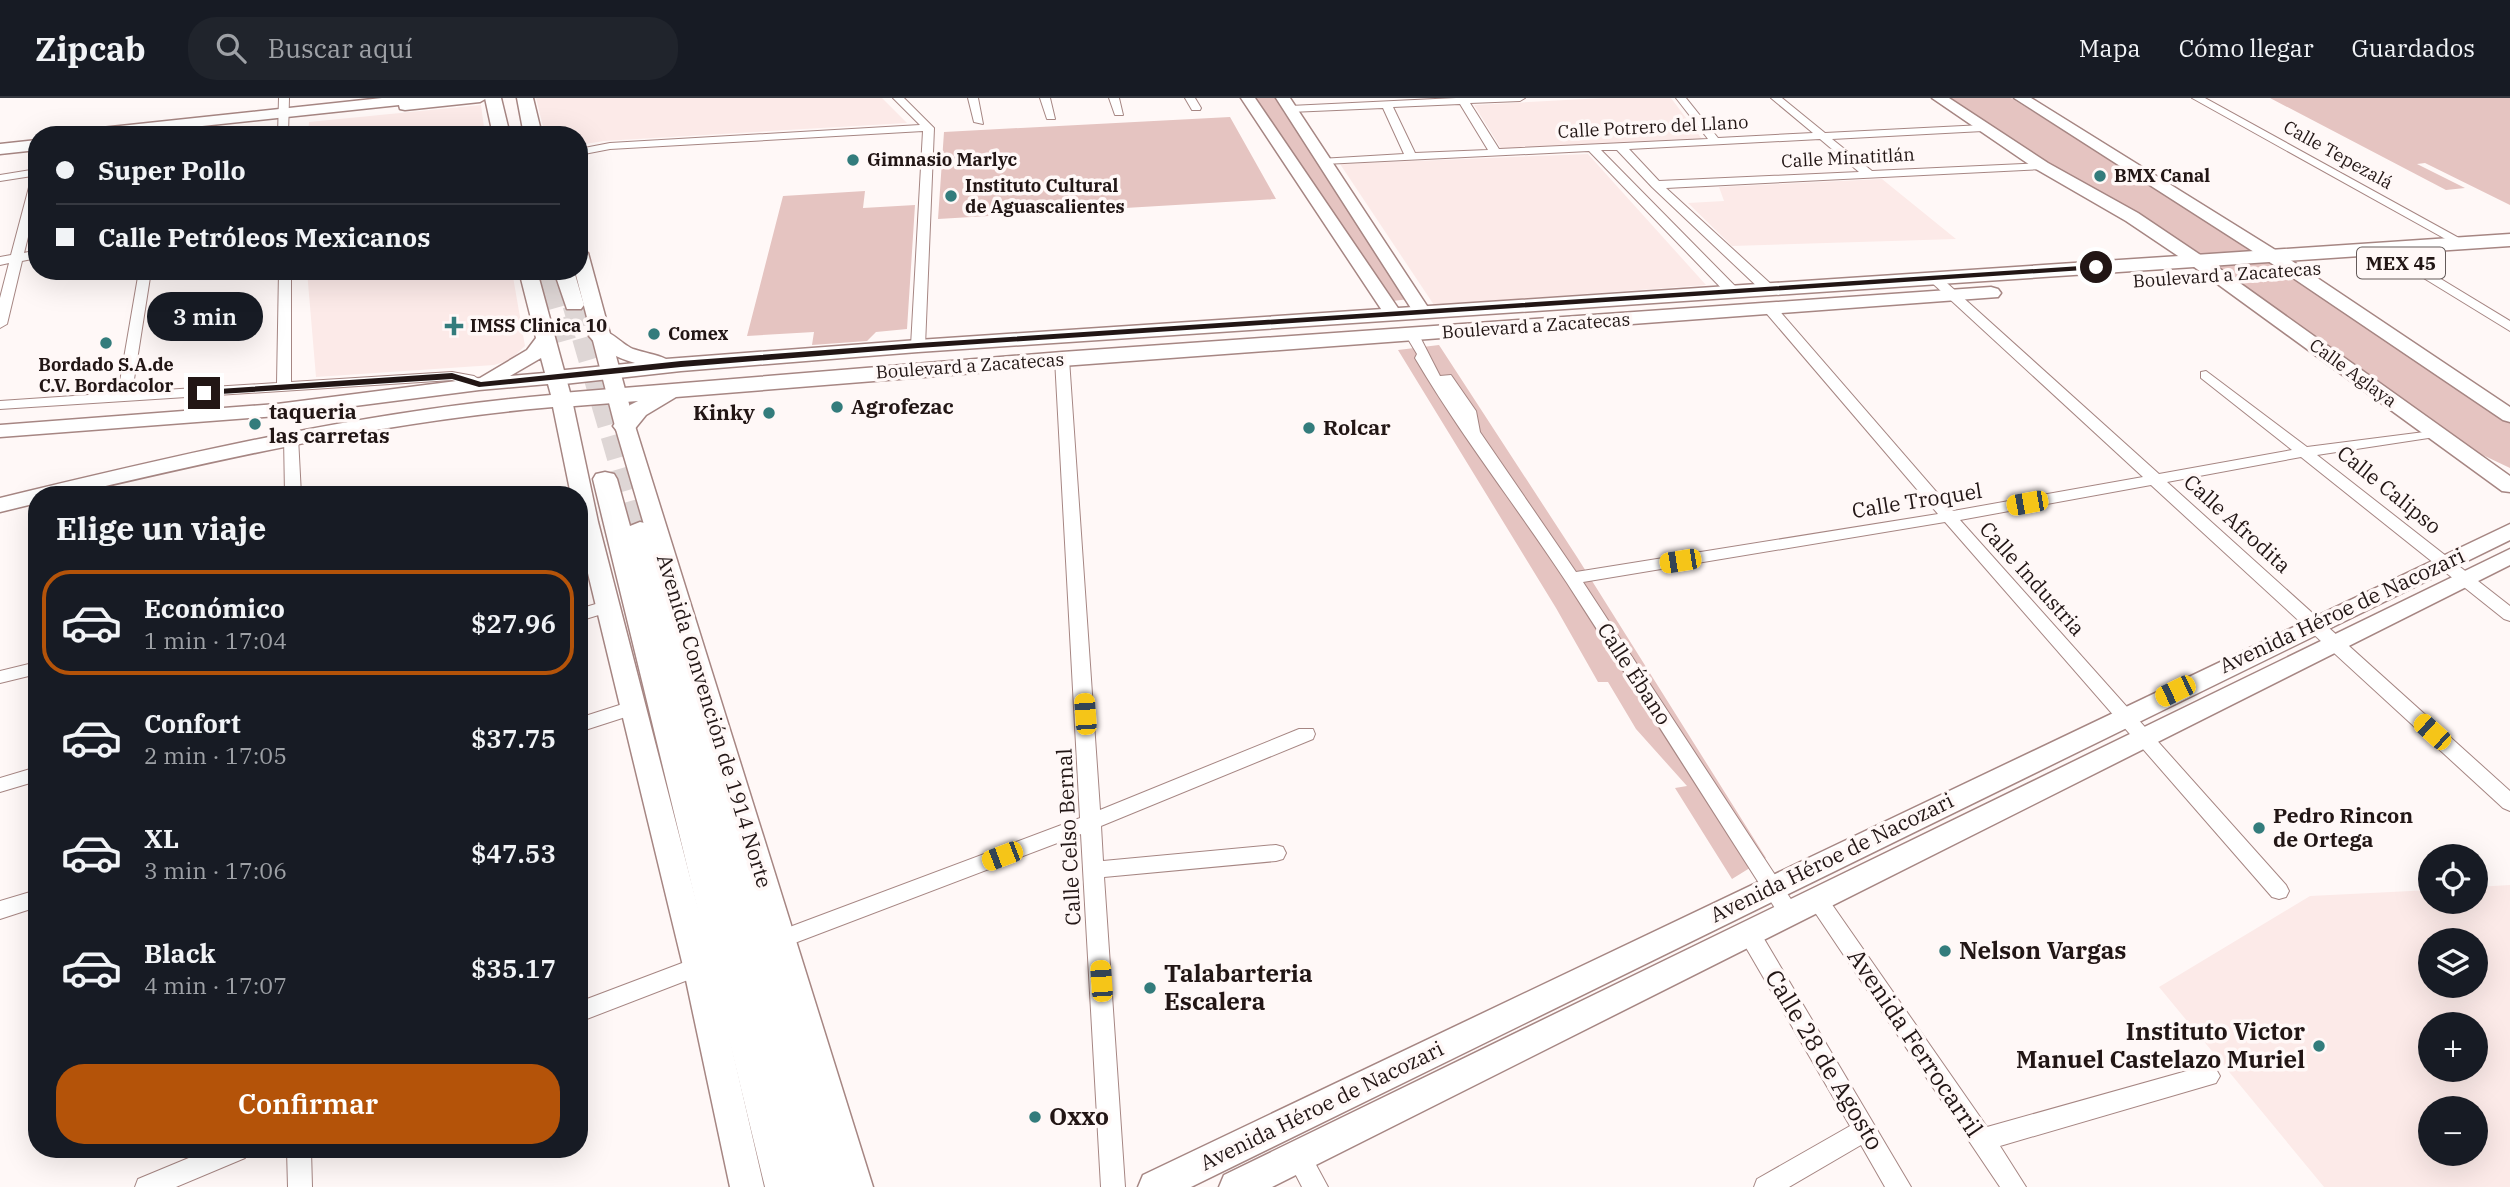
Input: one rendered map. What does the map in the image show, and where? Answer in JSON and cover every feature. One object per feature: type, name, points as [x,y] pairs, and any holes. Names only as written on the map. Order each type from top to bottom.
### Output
[{"type":"main road","points":[[202,126],[423,98]]},
{"type":"main road","points":[[283,116],[480,98]]},
{"type":"main road","points":[[493,98],[500,126]]},
{"type":"main road","points":[[525,98],[531,126]]},
{"type":"main road","points":[[1248,98],[1393,314]]},
{"type":"main road","name":"Calle Aglaya","points":[[1939,98],[2042,166],[2132,217],[2196,260],[2510,486]]},
{"type":"main road","points":[[2021,98],[2271,255],[2510,416]]},
{"type":"main road","points":[[1286,104],[1422,312]]},
{"type":"main road","points":[[0,142],[28,139]]},
{"type":"main road","points":[[0,149],[28,146]]},
{"type":"main road","name":"Boulevard a Zacatecas","points":[[613,372],[681,364],[918,346],[2510,240]]},
{"type":"main road","name":"Boulevard a Zacatecas","points":[[559,389],[618,396],[693,387],[1062,359],[1772,311],[2293,270],[2510,256]]},
{"type":"main road","points":[[530,280],[559,389],[577,486]]},
{"type":"main road","points":[[567,280],[574,305]]},
{"type":"main road","name":"Avenida Convención de 1914 Norte","points":[[586,280],[600,336],[613,372],[625,426],[856,1187]]},
{"type":"main road","points":[[600,336],[635,357],[681,364]]},
{"type":"main road","points":[[479,384],[534,354],[546,338]]},
{"type":"main road","name":"MEX 45","points":[[82,486],[291,437],[509,404],[613,372]]},
{"type":"main road","name":"MEX 45","points":[[0,431],[277,410],[479,384],[559,389]]},
{"type":"main road","points":[[625,426],[647,404],[670,393],[693,387]]},
{"type":"main road","points":[[509,404],[551,412],[569,436]]},
{"type":"main road","points":[[2441,437],[2510,473]]},
{"type":"main road","name":"Avenida Convención de 1914 Norte","points":[[604,479],[785,1187]]},
{"type":"main road","name":"MEX 45","points":[[0,505],[28,499]]},
{"type":"main road","name":"Avenida Convención de 1914 Norte","points":[[640,530],[822,1187]]},
{"type":"main road","name":"Avenida Héroe de Nacozari","points":[[1155,1187],[2125,715],[2510,531]]},
{"type":"main road","points":[[588,539],[609,606],[635,707],[698,966],[747,1187]]},
{"type":"main road","name":"Avenida Héroe de Nacozari","points":[[1236,1187],[2510,556]]},
{"type":"street","points":[[898,98],[929,128],[918,346]]},
{"type":"street","points":[[973,98],[979,122]]},
{"type":"street","points":[[1045,98],[1051,117]]},
{"type":"street","points":[[1114,98],[1119,113]]},
{"type":"street","points":[[1190,98],[1196,108]]},
{"type":"street","points":[[1286,104],[1387,105],[1520,98]]},
{"type":"street","points":[[1681,98],[1716,142]]},
{"type":"street","points":[[1776,98],[1870,175]]},
{"type":"street","name":"Calle Tepezalá","points":[[2197,98],[2462,243]]},
{"type":"street","points":[[1463,99],[1495,152]]},
{"type":"street","points":[[1387,105],[1410,158]]},
{"type":"street","points":[[588,150],[610,146],[929,128]]},
{"type":"street","name":"Calle Potrero del Llano","points":[[1324,161],[1983,128]]},
{"type":"street","points":[[1621,147],[1656,185],[1767,288]]},
{"type":"street","points":[[1592,148],[1732,291]]},
{"type":"street","name":"Calle Minatitlán","points":[[1656,185],[2042,166]]},
{"type":"street","points":[[0,178],[28,173]]},
{"type":"street","points":[[0,324],[28,212]]},
{"type":"street","points":[[0,261],[28,256]]},
{"type":"street","points":[[2408,263],[2510,327]]},
{"type":"street","name":"Calle Afrodita","points":[[1934,278],[2510,803]]},
{"type":"street","points":[[124,398],[144,280]]},
{"type":"street","points":[[284,387],[285,280]]},
{"type":"street","name":"Calle Industria","points":[[1772,311],[2279,891]]},
{"type":"street","name":"Calle Ébano","points":[[1412,334],[1424,354],[1422,358],[1455,413],[1476,437],[1572,578],[1771,887],[1803,906]]},
{"type":"street","name":"Calle Celso Bernal","points":[[1062,359],[1113,1187]]},
{"type":"street","name":"Calle Calipso","points":[[2206,375],[2510,615]]},
{"type":"street","points":[[0,404],[452,376],[479,384]]},
{"type":"street","points":[[291,437],[293,486]]},
{"type":"street","name":"Calle Troquel","points":[[1572,578],[1950,517],[2305,452],[2441,437]]},
{"type":"street","points":[[588,612],[609,606]]},
{"type":"street","points":[[0,677],[28,670]]},
{"type":"street","points":[[588,721],[635,707]]},
{"type":"street","points":[[779,940],[1091,822],[1306,734]]},
{"type":"street","points":[[0,785],[28,777]]},
{"type":"street","points":[[1094,870],[1276,853]]},
{"type":"street","points":[[0,910],[28,901]]},
{"type":"street","name":"Avenida Ferrocarril","points":[[1803,906],[2014,1187]]},
{"type":"street","name":"Calle 28 de Agosto","points":[[1749,933],[1899,1187]]},
{"type":"street","points":[[588,1009],[698,966]]},
{"type":"street","points":[[1981,1141],[2208,1076]]},
{"type":"street","points":[[1766,1187],[1866,1129]]},
{"type":"street","points":[[1298,1156],[1316,1187]]},
{"type":"street","points":[[147,1187],[217,1158]]},
{"type":"street","points":[[299,1158],[300,1187]]},
{"type":"shaded area","points":[[536,98],[882,98],[907,123],[588,144],[588,126],[543,126]]},
{"type":"shaded area","points":[[1256,98],[1276,98],[1284,113],[1320,160],[1409,299],[1393,301]]},
{"type":"shaded area","points":[[1603,98],[1671,98],[1702,139],[1502,150],[1474,105]]},
{"type":"shaded area","points":[[1947,98],[2011,98],[2254,249],[2510,421],[2510,468],[2449,439],[2198,252],[2132,210],[2018,145]]},
{"type":"shaded area","points":[[2270,98],[2510,98],[2510,205],[2425,163],[2417,164],[2465,188],[2446,190]]},
{"type":"shaded area","points":[[481,105],[484,126],[309,126],[309,122]]},
{"type":"shaded area","points":[[1230,117],[1276,199],[938,219],[944,132]]},
{"type":"shaded area","points":[[1588,154],[1706,285],[1434,305],[1340,164]]},
{"type":"shaded area","points":[[1882,179],[1956,239],[1732,246],[1688,203],[1724,201],[1719,187]]},
{"type":"shaded area","points":[[865,191],[863,208],[915,205],[907,329],[876,332],[867,341],[812,345],[814,332],[747,336],[783,196]]},
{"type":"shaded area","points":[[308,280],[514,280],[525,346],[510,360],[494,365],[316,377]]},
{"type":"shaded area","points":[[1439,345],[1577,557],[1766,858],[1732,879],[1675,788],[1687,786],[1636,729],[1608,682],[1598,682],[1556,608],[1398,350]]},
{"type":"shaded area","name":"Instituto Victor Manuel Castelazo Muriel","points":[[2510,885],[2510,1187],[2324,1187],[2159,987],[2310,896],[2418,891],[2418,914],[2488,914],[2488,886]]},
{"type":"tunnel","points":[[547,280],[549,288]]},
{"type":"tunnel","points":[[549,286],[565,342]]},
{"type":"tunnel","points":[[574,305],[638,525]]},
{"type":"tunnel","points":[[638,523],[640,530]]},
{"type":"place","name":"Gimnasio Marlyc","points":[[853,160]]},
{"type":"place","name":"BMX Canal","points":[[2100,176]]},
{"type":"place","name":"Instituto Cultural de Aguascalientes","points":[[951,196]]},
{"type":"place","name":"IMSS Clinica 10","points":[[454,326]]},
{"type":"place","name":"Comex","points":[[654,334]]},
{"type":"place","name":"Bordado S.A.de C.V. Bordacolor","points":[[106,343]]},
{"type":"place","name":"Agrofezac","points":[[837,407]]},
{"type":"place","name":"Kinky","points":[[769,413]]},
{"type":"place","name":"taqueria las carretas","points":[[255,424]]},
{"type":"place","name":"Rolcar","points":[[1309,428]]},
{"type":"place","name":"Pedro Rincon de Ortega","points":[[2259,828]]},
{"type":"place","name":"Nelson Vargas","points":[[1945,951]]},
{"type":"place","name":"Talabarteria Escalera","points":[[1150,988]]},
{"type":"place","name":"Instituto Victor Manuel Castelazo Muriel","points":[[2319,1046]]},
{"type":"place","name":"Oxxo","points":[[1035,1117]]},
{"type":"route","points":[[204,393],[452,376],[479,384],[681,364],[918,346],[2096,267]]}]
